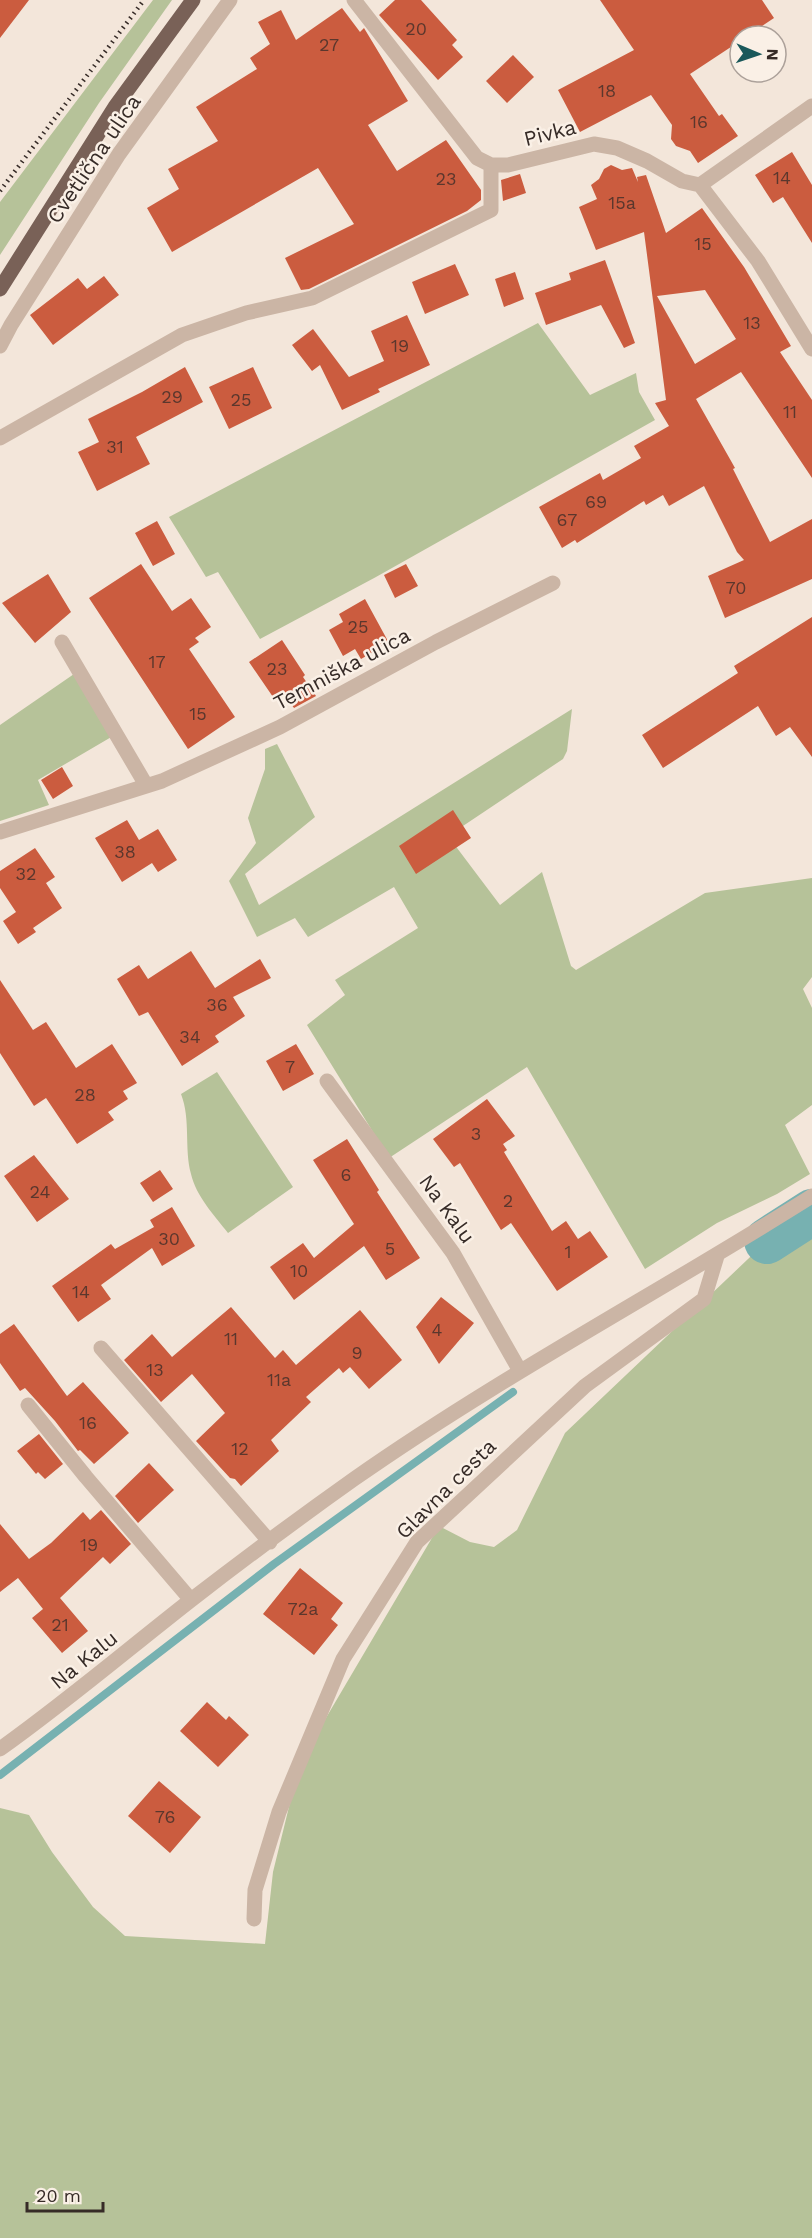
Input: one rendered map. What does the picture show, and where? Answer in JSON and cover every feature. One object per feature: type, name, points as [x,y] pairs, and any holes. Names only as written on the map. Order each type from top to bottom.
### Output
[{"type":"main road","points":[[0,289],[115,107],[193,0]]},
{"type":"street","name":"Cvetlična ulica","points":[[0,346],[118,154],[230,0]]},
{"type":"street","points":[[0,438],[182,336],[246,313],[312,298],[491,210],[490,165],[477,158],[354,0]]},
{"type":"street","points":[[812,106],[700,185],[758,261],[812,349]]},
{"type":"street","name":"Pivka","points":[[490,165],[517,163],[594,144],[617,148],[647,161],[682,181],[700,185]]},
{"type":"street","name":"Temniška ulica","points":[[0,832],[162,781],[280,727],[436,642],[554,583]]},
{"type":"street","points":[[62,642],[146,785]]},
{"type":"street","name":"Na Kalu","points":[[327,1081],[453,1253],[520,1371]]},
{"type":"street","name":"Na Kalu","points":[[0,1749],[56,1709],[192,1600],[354,1479],[520,1371],[717,1256],[812,1196]]},
{"type":"street","name":"Glavna cesta","points":[[254,1919],[255,1890],[279,1812],[343,1659],[417,1542],[585,1386],[704,1299],[717,1256]]},
{"type":"street","points":[[101,1348],[270,1542]]},
{"type":"street","points":[[28,1405],[86,1477],[192,1600]]},
{"type":"green space","points":[[153,0],[172,0],[99,103],[0,255],[0,202]]},
{"type":"green space","points":[[538,323],[590,395],[636,373],[639,392],[655,420],[376,577],[260,639],[218,572],[206,577],[169,517]]},
{"type":"green space","points":[[74,674],[113,736],[38,780],[49,805],[0,821],[0,725]]},
{"type":"green space","points":[[572,709],[567,751],[563,759],[448,836],[500,905],[542,872],[571,966],[576,970],[705,893],[812,878],[812,977],[803,989],[812,1008],[812,1105],[785,1125],[810,1174],[777,1194],[717,1223],[645,1269],[527,1067],[389,1158],[307,1025],[345,995],[335,980],[418,928],[394,887],[308,937],[295,918],[257,937],[229,881],[256,843],[248,818],[265,769],[265,749],[277,744],[315,817],[245,874],[259,905]]},
{"type":"green space","points":[[217,1072],[293,1187],[228,1233],[206,1205],[193,1182],[189,1164],[186,1114],[181,1094]]},
{"type":"green space","points":[[812,1214],[812,2238],[0,2238],[0,1808],[29,1815],[52,1852],[93,1907],[125,1936],[265,1944],[273,1872],[300,1762],[439,1526],[470,1542],[494,1547],[517,1530],[565,1433],[767,1241]]},
{"type":"building","points":[[0,0],[29,0],[0,38]]},
{"type":"building","points":[[395,0],[421,0],[457,40],[452,45],[463,57],[438,80],[379,15]]},
{"type":"building","points":[[600,0],[762,0],[774,18],[765,24],[728,24],[728,49],[690,74],[719,116],[722,114],[738,136],[698,163],[690,151],[676,146],[671,139],[672,125],[651,95],[580,132],[558,90],[634,50]]},
{"type":"building","points":[[342,8],[360,32],[364,28],[408,101],[368,125],[397,171],[446,140],[481,190],[481,200],[467,211],[309,289],[301,290],[285,258],[354,224],[318,168],[172,252],[147,208],[179,189],[168,169],[218,141],[196,107],[257,69],[250,58],[270,44],[258,22],[281,10],[296,40]]},
{"type":"building","points":[[513,55],[534,77],[507,103],[486,81]]},
{"type":"building","points":[[792,152],[812,185],[812,243],[783,197],[773,203],[755,175]]},
{"type":"building","points":[[611,165],[622,170],[632,168],[638,182],[637,177],[646,175],[666,233],[702,208],[744,267],[791,346],[780,352],[812,400],[812,478],[741,372],[696,399],[735,468],[733,469],[770,542],[812,519],[812,579],[725,618],[708,576],[744,560],[737,552],[704,486],[669,506],[663,495],[646,505],[644,501],[577,543],[575,540],[562,548],[539,507],[600,473],[603,480],[641,458],[634,446],[669,426],[655,403],[666,400],[644,232],[596,250],[579,207],[597,199],[591,185],[599,179],[604,169]],"holes":[[[705,290],[736,339],[695,364],[657,296]]]},
{"type":"building","points":[[520,174],[526,193],[503,201],[501,180]]},
{"type":"building","points":[[605,260],[635,343],[624,348],[601,305],[546,325],[535,293],[571,280],[569,273]]},
{"type":"building","points":[[455,264],[469,295],[425,314],[412,282]]},
{"type":"building","points":[[515,272],[524,299],[504,307],[495,279]]},
{"type":"building","points":[[104,276],[119,295],[53,345],[30,315],[78,278],[87,289]]},
{"type":"building","points":[[407,315],[430,365],[378,389],[380,392],[342,410],[320,365],[312,371],[292,345],[313,329],[349,377],[384,361],[371,331]]},
{"type":"building","points":[[185,367],[203,402],[136,437],[150,464],[97,491],[78,452],[99,442],[88,419]]},
{"type":"building","points":[[253,367],[272,408],[229,429],[209,387]]},
{"type":"building","points":[[157,521],[175,554],[153,566],[135,533]]},
{"type":"building","points":[[141,564],[172,611],[191,598],[211,627],[195,638],[199,642],[189,649],[235,717],[188,749],[89,598]]},
{"type":"building","points":[[406,564],[418,586],[395,598],[384,575]]},
{"type":"building","points":[[48,574],[71,612],[35,643],[2,603]]},
{"type":"building","points":[[365,599],[389,643],[361,659],[355,649],[343,656],[329,630],[343,622],[339,614]]},
{"type":"building","points":[[812,617],[812,757],[790,727],[776,736],[758,706],[663,768],[642,735],[738,673],[734,666]]},
{"type":"building","points":[[282,640],[316,696],[294,708],[282,691],[273,697],[249,662]]},
{"type":"building","points":[[62,767],[73,786],[53,799],[41,780]]},
{"type":"building","points":[[453,810],[471,838],[416,874],[399,846]]},
{"type":"building","points":[[127,820],[139,840],[158,829],[177,860],[158,872],[152,863],[122,882],[95,838]]},
{"type":"building","points":[[35,848],[55,877],[46,883],[62,908],[33,928],[36,932],[18,944],[3,921],[16,912],[0,888],[0,871]]},
{"type":"building","points":[[191,951],[215,988],[260,959],[271,978],[233,997],[245,1016],[215,1036],[219,1042],[182,1066],[148,1012],[139,1016],[117,979],[139,965],[148,979]]},
{"type":"building","points":[[0,980],[33,1030],[46,1022],[76,1068],[112,1044],[137,1083],[123,1091],[128,1099],[108,1112],[114,1120],[77,1144],[46,1098],[34,1106],[0,1053]]},
{"type":"building","points":[[296,1044],[314,1074],[283,1091],[266,1061]]},
{"type":"building","points":[[487,1099],[515,1136],[503,1144],[507,1150],[504,1152],[552,1231],[566,1221],[578,1239],[590,1231],[608,1257],[557,1291],[511,1223],[501,1230],[460,1163],[454,1167],[433,1139]]},
{"type":"building","points":[[347,1139],[379,1190],[377,1192],[420,1258],[386,1280],[364,1246],[294,1300],[270,1267],[303,1243],[314,1258],[354,1224],[313,1160]]},
{"type":"building","points":[[34,1155],[69,1199],[37,1222],[4,1176]]},
{"type":"building","points":[[160,1170],[173,1189],[153,1202],[140,1183]]},
{"type":"building","points":[[172,1207],[195,1246],[162,1266],[152,1248],[101,1285],[111,1299],[78,1322],[52,1286],[111,1244],[115,1249],[154,1227],[150,1220]]},
{"type":"building","points":[[441,1297],[474,1323],[439,1364],[416,1327]]},
{"type":"building","points":[[231,1307],[275,1358],[283,1350],[296,1365],[360,1310],[402,1360],[369,1389],[350,1367],[343,1373],[339,1368],[306,1397],[311,1402],[271,1440],[279,1451],[241,1486],[235,1479],[230,1478],[196,1441],[225,1413],[192,1374],[161,1402],[124,1360],[152,1334],[172,1357]]},
{"type":"building","points":[[14,1324],[67,1396],[83,1382],[129,1433],[94,1464],[80,1450],[78,1451],[25,1388],[20,1391],[0,1363],[0,1334]]},
{"type":"building","points":[[39,1434],[63,1464],[45,1479],[38,1472],[36,1474],[17,1451]]},
{"type":"building","points":[[149,1463],[174,1490],[138,1523],[115,1496]]},
{"type":"building","points":[[101,1510],[131,1544],[110,1564],[103,1557],[60,1598],[88,1631],[62,1653],[32,1618],[43,1609],[18,1578],[0,1592],[0,1524],[29,1559],[51,1543],[83,1512],[90,1520]]},
{"type":"building","points":[[300,1568],[343,1603],[331,1619],[338,1625],[314,1655],[263,1614]]},
{"type":"building","points":[[207,1702],[226,1720],[229,1716],[249,1735],[218,1767],[180,1731]]},
{"type":"building","points":[[159,1781],[201,1817],[170,1853],[128,1816]]},
{"type":"waterway","points":[[767,1241],[812,1212]]},
{"type":"waterway","points":[[0,1775],[274,1564],[513,1392]]},
{"type":"railway","points":[[0,191],[144,0]]}]
